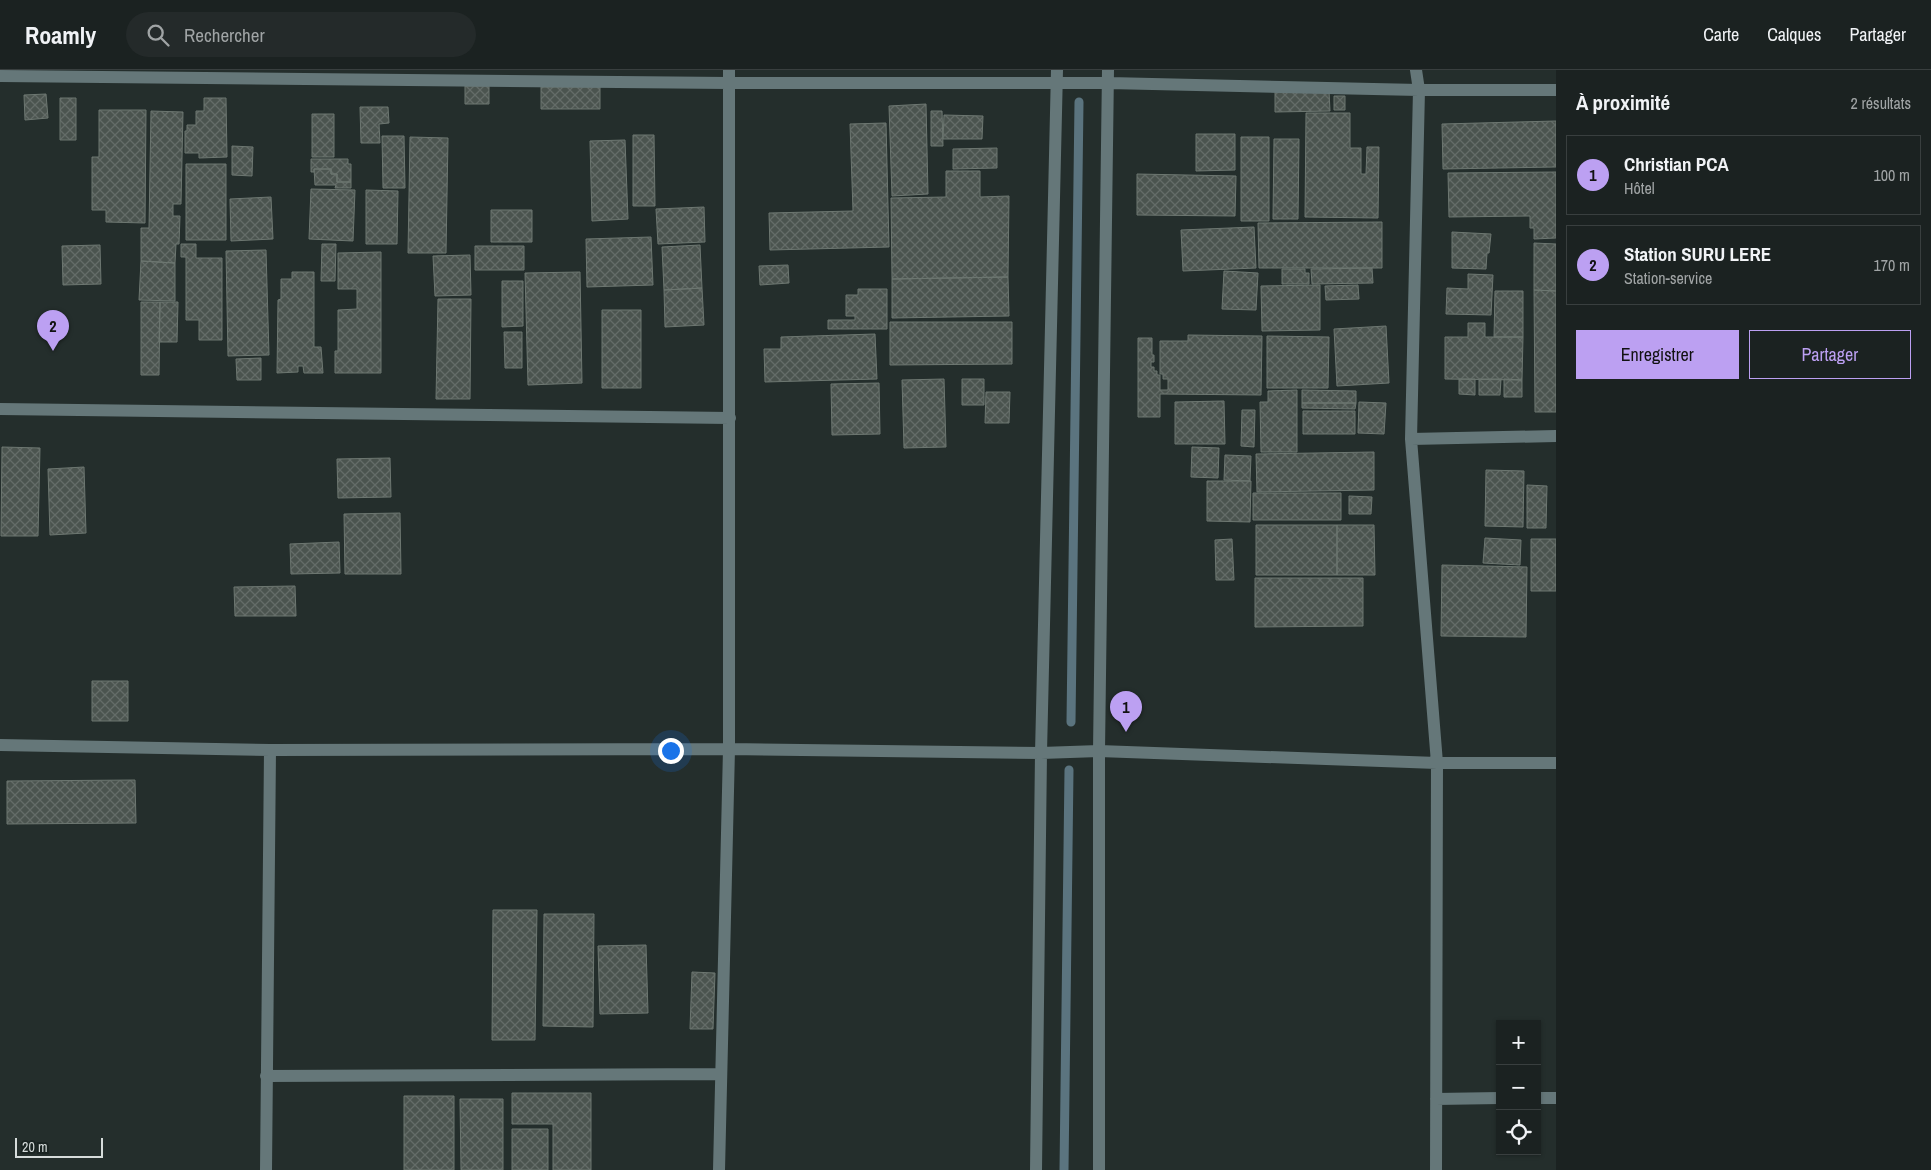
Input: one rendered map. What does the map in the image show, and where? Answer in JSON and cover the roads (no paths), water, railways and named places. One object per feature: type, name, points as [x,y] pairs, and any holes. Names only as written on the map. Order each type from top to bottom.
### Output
[{"type":"street","points":[[1036,1170],[1041,753],[1057,70]]},
{"type":"street","points":[[1099,1170],[1099,751],[1108,70]]},
{"type":"street","points":[[1416,70],[1419,90],[1411,438],[1437,763],[1436,1170]]},
{"type":"street","points":[[0,76],[729,76],[1419,90],[1556,90]]},
{"type":"street","points":[[720,1170],[720,1074],[729,749],[729,76]]},
{"type":"street","points":[[0,409],[730,418]]},
{"type":"street","points":[[1411,438],[1556,436]]},
{"type":"street","points":[[0,745],[270,750],[729,749],[1041,753],[1099,751],[1437,763],[1556,763]]},
{"type":"street","points":[[266,1170],[270,750]]},
{"type":"street","points":[[266,1076],[720,1074]]},
{"type":"street","points":[[1436,1099],[1496,1098]]},
{"type":"street","points":[[1541,1098],[1556,1098]]},
{"type":"waterway","points":[[1071,722],[1079,102]]},
{"type":"waterway","points":[[1064,1170],[1069,770]]},
{"type":"place","name":"Station SURU LERE","points":[[53,351]]},
{"type":"place","name":"Christian PCA","points":[[1126,732]]}]
